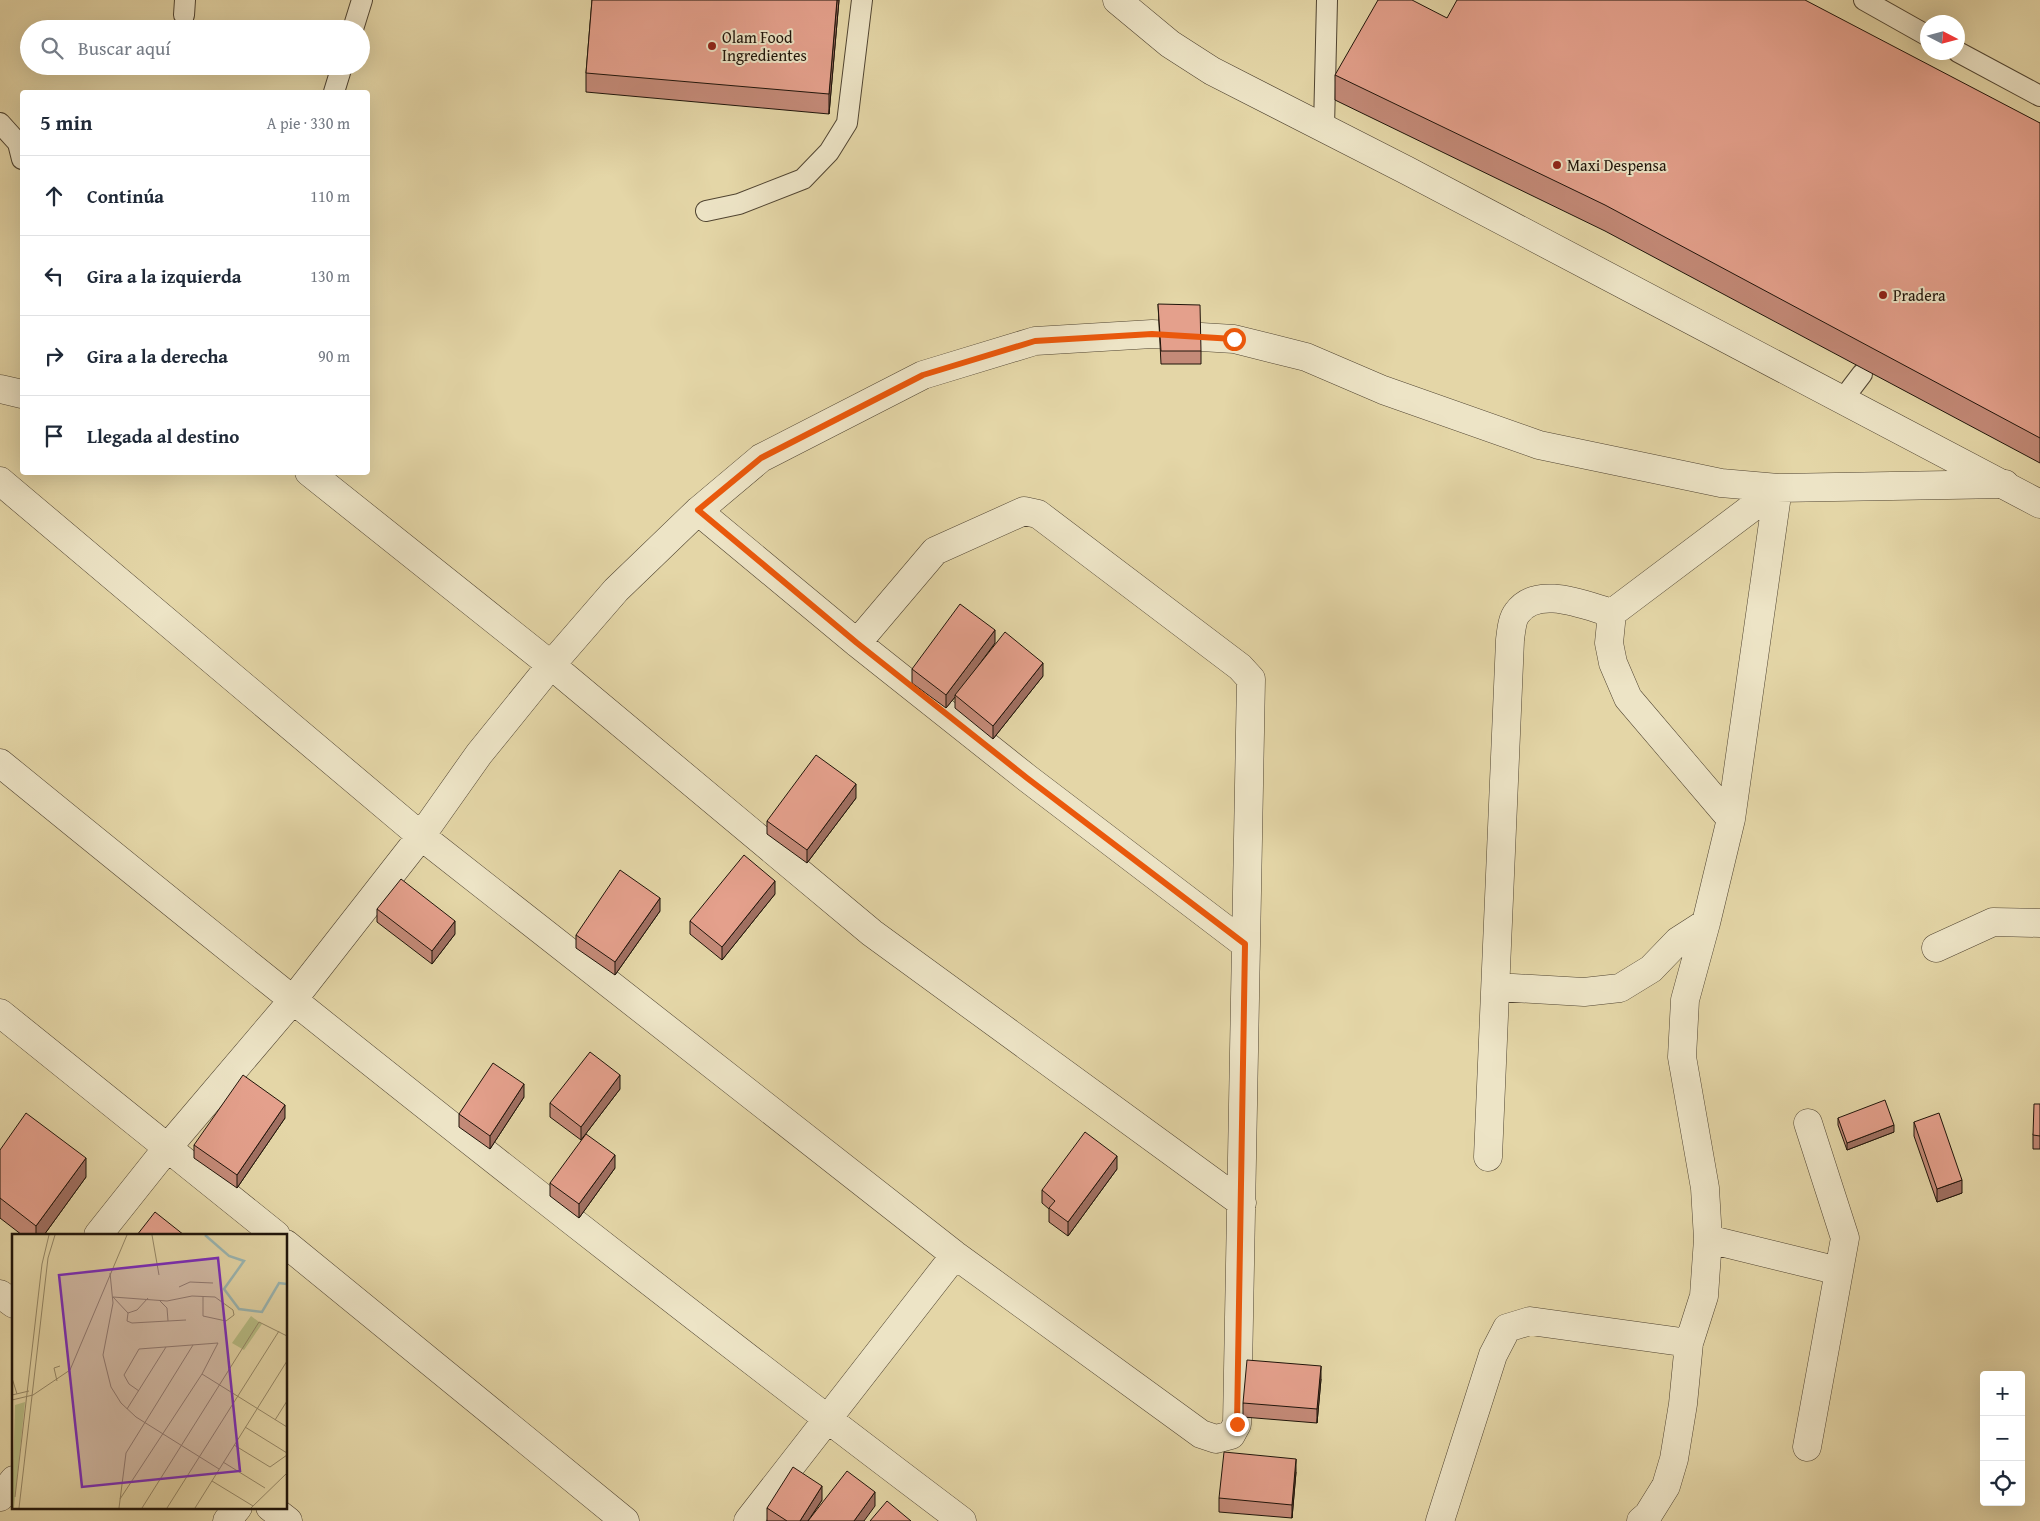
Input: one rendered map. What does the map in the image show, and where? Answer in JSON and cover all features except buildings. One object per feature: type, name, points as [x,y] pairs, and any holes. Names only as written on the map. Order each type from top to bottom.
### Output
[{"type":"street","points":[[1117,0],[1170,44],[1212,71],[1324,127],[2040,504]]},
{"type":"street","points":[[99,1234],[168,1147],[292,1001],[422,836],[479,754],[551,665],[616,590],[698,510],[761,458],[923,375],[1035,341],[1152,334],[1234,339],[1306,357],[1383,390],[1539,445],[1721,483],[1778,488],[2005,484]]},
{"type":"street","points":[[0,389],[20,394]]},
{"type":"street","points":[[313,475],[551,665],[872,933],[1242,1203]]},
{"type":"street","points":[[0,481],[422,836],[955,1256],[1201,1434],[1216,1439],[1231,1435],[1237,1424],[1251,679],[1240,667],[1038,514],[1024,511],[935,551],[857,643]]},
{"type":"street","points":[[1731,819],[1628,698],[1609,643],[1612,614],[1778,488]]},
{"type":"street","points":[[1641,1521],[1648,1515],[1666,1486],[1674,1459],[1683,1404],[1689,1343],[1704,1296],[1708,1239],[1706,1188],[1682,1057],[1685,1000],[1731,819],[1778,488]]},
{"type":"street","points":[[698,510],[857,643],[1027,778],[1245,944]]},
{"type":"street","points":[[1488,1157],[1510,640],[1516,613],[1535,600],[1561,598],[1612,614]]},
{"type":"street","points":[[0,763],[292,1001],[827,1420],[962,1521]]},
{"type":"street","points":[[1936,948],[1993,922],[2040,923]]},
{"type":"street","points":[[1496,987],[1584,992],[1620,988],[1651,969],[1678,941],[1706,923]]},
{"type":"street","points":[[0,1013],[275,1234]]},
{"type":"street","points":[[1807,1446],[1844,1238],[1808,1123]]},
{"type":"street","points":[[1708,1239],[1839,1271]]},
{"type":"street","points":[[288,1246],[625,1521]]},
{"type":"street","points":[[748,1521],[955,1256]]},
{"type":"street","points":[[0,1294],[12,1303]]},
{"type":"street","points":[[1440,1521],[1493,1355],[1507,1328],[1530,1321],[1689,1343]]},
{"type":"street","points":[[0,1497],[12,1482]]},
{"type":"street","points":[[227,1521],[237,1508]]},
{"type":"street","points":[[271,1508],[288,1521]]},
{"type":"lane","points":[[356,20],[362,0]]},
{"type":"lane","points":[[706,212],[739,204],[803,179],[829,152],[847,123],[862,0]]},
{"type":"lane","points":[[1324,127],[1325,13],[1328,0]]},
{"type":"lane","points":[[1864,0],[1920,32]]},
{"type":"lane","points":[[1965,56],[2040,96]]},
{"type":"lane","points":[[335,90],[339,75]]},
{"type":"lane","points":[[0,122],[18,143],[20,151]]},
{"type":"lane","points":[[1843,399],[1862,374]]},
{"type":"place","name":"Olam Food Ingredientes","points":[[712,46]]},
{"type":"place","name":"Maxi Despensa","points":[[1557,165]]},
{"type":"place","name":"Pradera","points":[[1883,295]]},
{"type":"route","points":[[1234,339],[1152,334],[1035,341],[923,375],[761,458],[698,510],[857,643],[1027,778],[1245,944],[1237,1424]]}]
